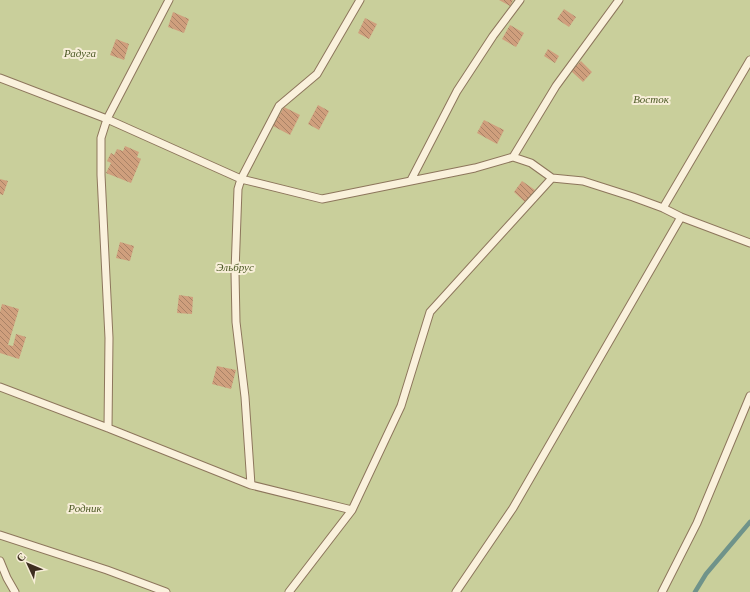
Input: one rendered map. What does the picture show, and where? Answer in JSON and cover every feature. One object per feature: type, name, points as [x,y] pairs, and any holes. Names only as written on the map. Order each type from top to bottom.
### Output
[{"type":"lane","points":[[108,428],[109,338],[101,175],[101,138],[107,118],[169,0]]},
{"type":"lane","points":[[251,485],[245,397],[236,322],[235,272],[238,189],[241,180],[279,106],[317,74],[360,0]]},
{"type":"lane","points":[[411,180],[457,91],[493,36],[520,0]]},
{"type":"lane","points":[[513,157],[556,86],[619,0]]},
{"type":"lane","points":[[663,208],[750,60]]},
{"type":"lane","points":[[0,78],[107,118],[241,180],[322,199],[475,168],[513,157],[531,163],[552,178],[583,181],[663,208],[681,217],[750,242]]},
{"type":"lane","points":[[290,592],[352,510],[401,406],[430,312],[552,178]]},
{"type":"lane","points":[[456,592],[513,508],[681,217]]},
{"type":"lane","points":[[0,387],[251,485],[352,510]]},
{"type":"lane","points":[[662,592],[697,523],[750,396]]},
{"type":"lane","points":[[0,535],[107,570],[166,592]]},
{"type":"lane","points":[[0,560],[7,578],[15,592]]},
{"type":"green space","name":"Эльбрус","points":[[0,0],[750,0],[750,592],[0,592]]},
{"type":"building","points":[[499,0],[513,0],[510,6]]},
{"type":"building","points":[[564,9],[576,17],[569,27],[557,19]]},
{"type":"building","points":[[173,12],[189,19],[184,33],[168,27]]},
{"type":"building","points":[[365,18],[377,24],[369,39],[358,33]]},
{"type":"building","points":[[510,25],[524,33],[516,47],[502,39]]},
{"type":"building","points":[[116,39],[129,44],[124,60],[110,55]]},
{"type":"building","points":[[548,49],[559,56],[555,63],[544,56]]},
{"type":"building","points":[[581,61],[592,72],[583,82],[571,71]]},
{"type":"building","points":[[318,105],[329,111],[319,130],[308,124]]},
{"type":"building","points":[[284,107],[300,115],[290,135],[273,126]]},
{"type":"building","points":[[484,120],[504,130],[497,144],[477,133]]},
{"type":"building","points":[[125,146],[139,152],[137,157],[141,159],[131,183],[106,173],[111,163],[107,161],[111,153],[114,155],[117,149],[123,151]]},
{"type":"building","points":[[0,179],[8,181],[3,195],[0,194]]},
{"type":"building","points":[[522,181],[535,190],[525,202],[514,192]]},
{"type":"building","points":[[120,242],[134,246],[130,261],[116,258]]},
{"type":"building","points":[[179,295],[193,297],[192,314],[177,313]]},
{"type":"building","points":[[2,304],[19,309],[8,345],[13,346],[16,334],[26,337],[19,359],[0,353],[0,312]]},
{"type":"building","points":[[217,366],[236,370],[231,389],[212,384]]},
{"type":"waterway","points":[[695,592],[706,574],[750,522]]},
{"type":"park label","name":"Радуга","points":[[80,53]]},
{"type":"park label","name":"Восток","points":[[651,99]]},
{"type":"park label","name":"Родник","points":[[85,508]]}]
